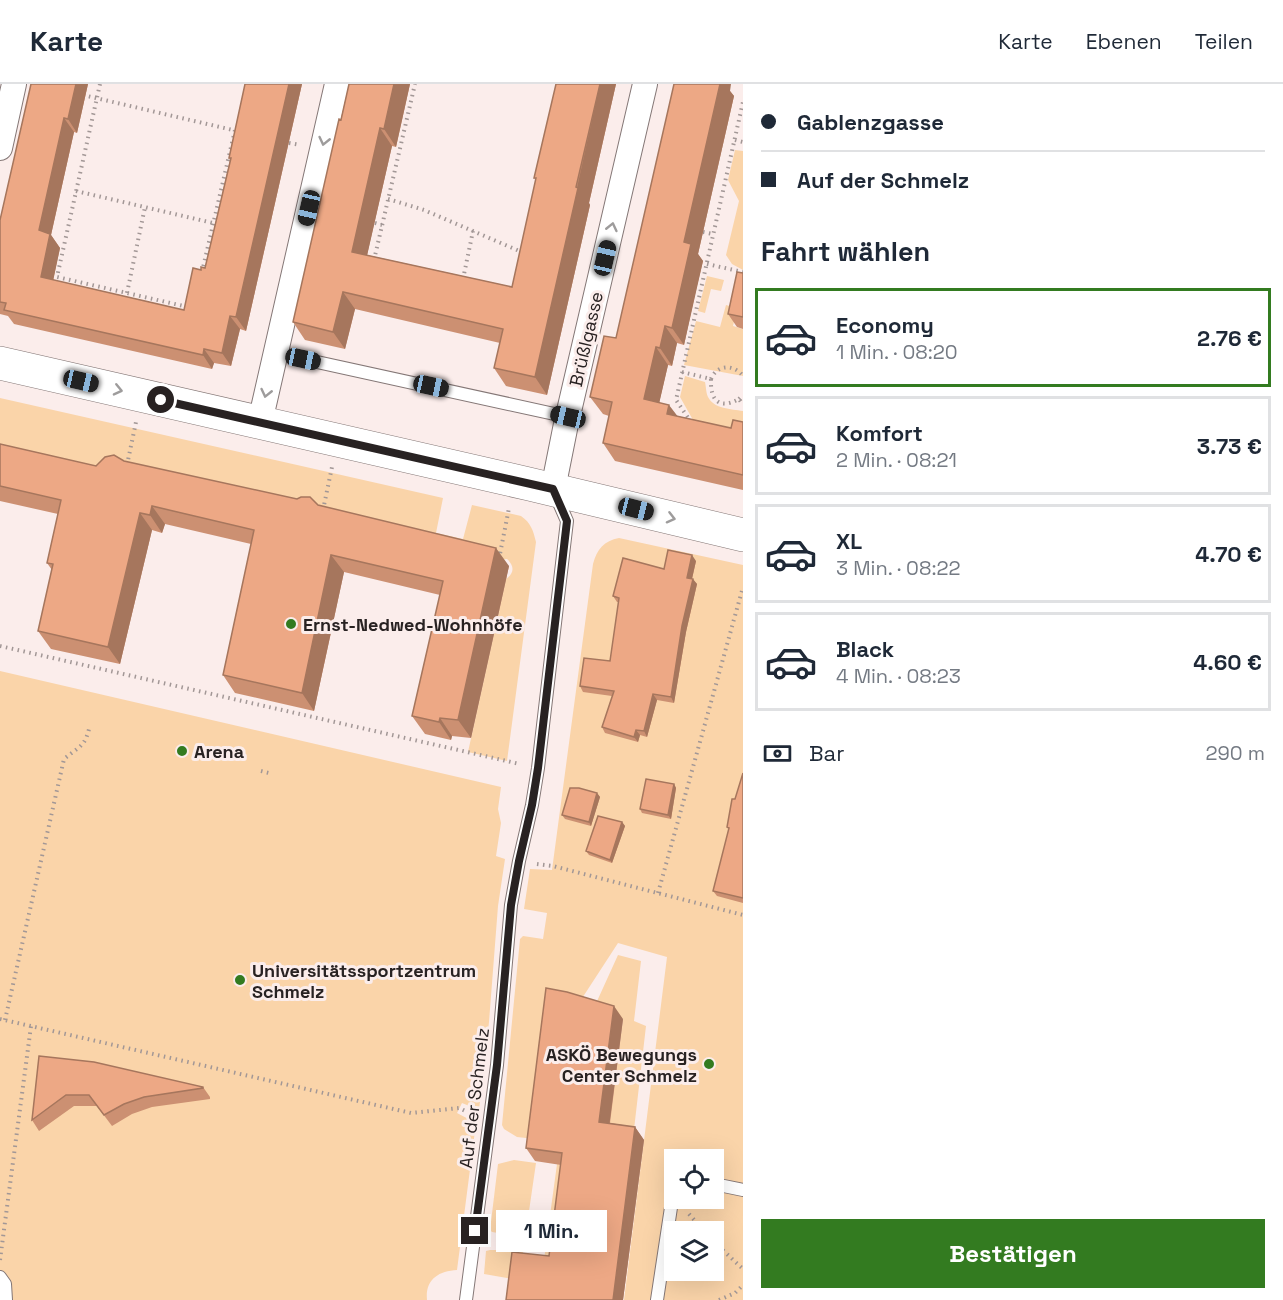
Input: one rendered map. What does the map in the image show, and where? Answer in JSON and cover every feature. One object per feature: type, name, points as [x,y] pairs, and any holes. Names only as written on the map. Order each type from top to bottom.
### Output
[{"type":"main road","points":[[0,363],[515,480],[743,536]]},
{"type":"street","points":[[0,148],[14,84]]},
{"type":"street","points":[[260,422],[337,84]]},
{"type":"street","name":"Brüßlgasse","points":[[553,489],[645,84]]},
{"type":"lane","points":[[276,352],[568,417]]},
{"type":"lane","name":"Auf der Schmelz","points":[[466,1300],[501,1020],[511,905],[532,805],[567,521],[553,489]]},
{"type":"lane","points":[[724,1186],[743,1190]]},
{"type":"lane","points":[[657,1300],[671,1209]]},
{"type":"lane","points":[[0,1277],[5,1284],[6,1300]]},
{"type":"path","points":[[100,84],[57,277],[194,308]]},
{"type":"path","points":[[373,266],[415,84]]},
{"type":"path","points":[[82,95],[242,132]]},
{"type":"path","points":[[701,425],[691,423],[676,400],[743,102]]},
{"type":"path","points":[[201,276],[235,130]]},
{"type":"path","points":[[735,140],[743,142]]},
{"type":"path","points":[[76,191],[213,223]]},
{"type":"path","points":[[388,199],[424,210],[528,255]]},
{"type":"path","points":[[127,293],[145,207]]},
{"type":"path","points":[[375,223],[382,225]]},
{"type":"path","points":[[461,286],[473,231]]},
{"type":"path","points":[[703,232],[713,234]]},
{"type":"path","points":[[707,264],[743,272]]},
{"type":"path","points":[[743,376],[741,372],[732,367],[726,367],[720,368],[711,379],[712,395],[718,402],[732,403],[743,394]]},
{"type":"path","points":[[682,372],[711,379]]},
{"type":"path","points":[[126,472],[142,395]]},
{"type":"path","points":[[739,399],[743,405]]},
{"type":"path","points":[[322,514],[337,440]]},
{"type":"path","points":[[499,560],[515,480]]},
{"type":"path","points":[[658,893],[743,587]]},
{"type":"path","points":[[0,646],[538,763]]},
{"type":"path","points":[[90,724],[84,744],[64,759],[3,1019],[411,1113],[459,1108],[489,1122]]},
{"type":"path","points":[[261,771],[269,773]]},
{"type":"path","points":[[519,861],[553,866],[743,915]]},
{"type":"path","points":[[0,1261],[31,1026]]},
{"type":"path","points":[[724,1251],[743,1269]]},
{"type":"path","points":[[719,1300],[735,1293],[743,1285]]},
{"type":"shaded area","points":[[735,150],[743,151],[743,270],[732,264],[726,255],[739,201],[728,180]]},
{"type":"shaded area","points":[[707,276],[724,280],[721,291],[711,289],[705,313],[698,311]]},
{"type":"shaded area","points":[[726,305],[737,308],[733,326],[743,329],[743,376],[684,365],[696,321],[720,327]]},
{"type":"shaded area","points":[[685,376],[705,382],[708,397],[714,404],[743,411],[743,430],[693,420],[680,397]]},
{"type":"shaded area","points":[[0,398],[443,498],[436,533],[463,539],[472,505],[521,516],[531,527],[536,542],[507,761],[468,752],[506,579],[512,572],[512,566],[507,559],[499,560],[0,459]]},
{"type":"shaded area","points":[[619,538],[743,565],[743,1300],[624,1300],[667,957],[618,943],[577,1006],[535,1139],[517,1137],[504,1129],[502,1125],[520,939],[523,936],[543,939],[547,913],[524,909],[530,869],[552,870],[593,564],[602,546]]},
{"type":"shaded area","name":"Universitätssportzentrum Schmelz","points":[[0,671],[501,787],[498,809],[501,823],[496,856],[505,859],[498,906],[479,1110],[462,1103],[457,1113],[476,1123],[457,1270],[444,1272],[434,1278],[428,1287],[427,1300],[0,1300]]},
{"type":"shaded area","points":[[618,955],[641,961],[634,1021],[646,1026],[633,1138],[608,1135],[623,1019],[593,1010]]},
{"type":"shaded area","points":[[514,1160],[536,1163],[519,1280],[484,1274],[486,1251],[503,1250],[505,1234],[490,1230],[498,1164]]},
{"type":"shaded area","points":[[557,1164],[571,1167],[558,1269],[543,1267]]},
{"type":"building","points":[[31,84],[76,84],[68,119],[64,118],[39,230],[50,234],[41,277],[184,310],[193,268],[201,270],[201,267],[205,268],[231,158],[229,158],[245,84],[289,84],[236,317],[230,316],[222,353],[204,349],[203,355],[4,310],[6,303],[0,302],[0,220]]},
{"type":"building","points":[[349,84],[394,84],[384,129],[380,128],[352,252],[512,287],[556,84],[600,84],[535,377],[494,368],[503,329],[343,292],[333,332],[293,322]]},
{"type":"building","points":[[674,84],[720,84],[684,242],[691,244],[672,328],[665,326],[660,348],[656,347],[644,399],[669,405],[667,414],[731,428],[733,420],[743,422],[743,475],[603,443],[612,402],[590,397],[604,336],[616,338]]},
{"type":"building","points":[[737,272],[743,273],[743,317],[728,314]]},
{"type":"building","name":"Ernst-Nedwed-Wohnhöfe","points":[[0,444],[96,466],[105,457],[114,455],[124,461],[297,499],[310,497],[318,505],[496,548],[458,720],[440,718],[439,722],[412,716],[443,581],[331,555],[302,693],[223,675],[254,530],[152,506],[150,515],[140,513],[108,647],[38,631],[53,564],[47,563],[61,500],[0,486]]},
{"type":"building","points":[[668,550],[692,555],[687,578],[693,579],[682,626],[671,697],[653,694],[644,731],[636,730],[634,737],[602,727],[614,691],[580,686],[584,658],[610,661],[619,598],[613,596],[623,558],[664,569]]},
{"type":"building","points":[[743,773],[743,898],[713,891],[729,828],[727,827],[732,799],[735,799]]},
{"type":"building","points":[[646,779],[674,784],[668,815],[640,809]]},
{"type":"building","points":[[570,788],[597,793],[589,822],[562,815]]},
{"type":"building","points":[[598,816],[622,822],[610,860],[586,851]]},
{"type":"building","points":[[546,988],[614,1006],[599,1122],[635,1127],[613,1300],[506,1300],[512,1252],[549,1256],[562,1153],[526,1148]]},
{"type":"building","points":[[39,1056],[94,1062],[203,1088],[144,1097],[124,1104],[104,1115],[89,1095],[66,1095],[32,1120]]},
{"type":"place","name":"Ernst-Nedwed-Wohnhöfe","points":[[291,624]]},
{"type":"place","name":"Arena","points":[[182,751]]},
{"type":"place","name":"Universitätssportzentrum Schmelz","points":[[240,980]]},
{"type":"place","name":"ASKÖ Bewegungs Center Schmelz","points":[[709,1064]]},
{"type":"route","points":[[161,400],[553,489],[567,521],[538,768],[511,905],[497,1065],[475,1231]]}]
